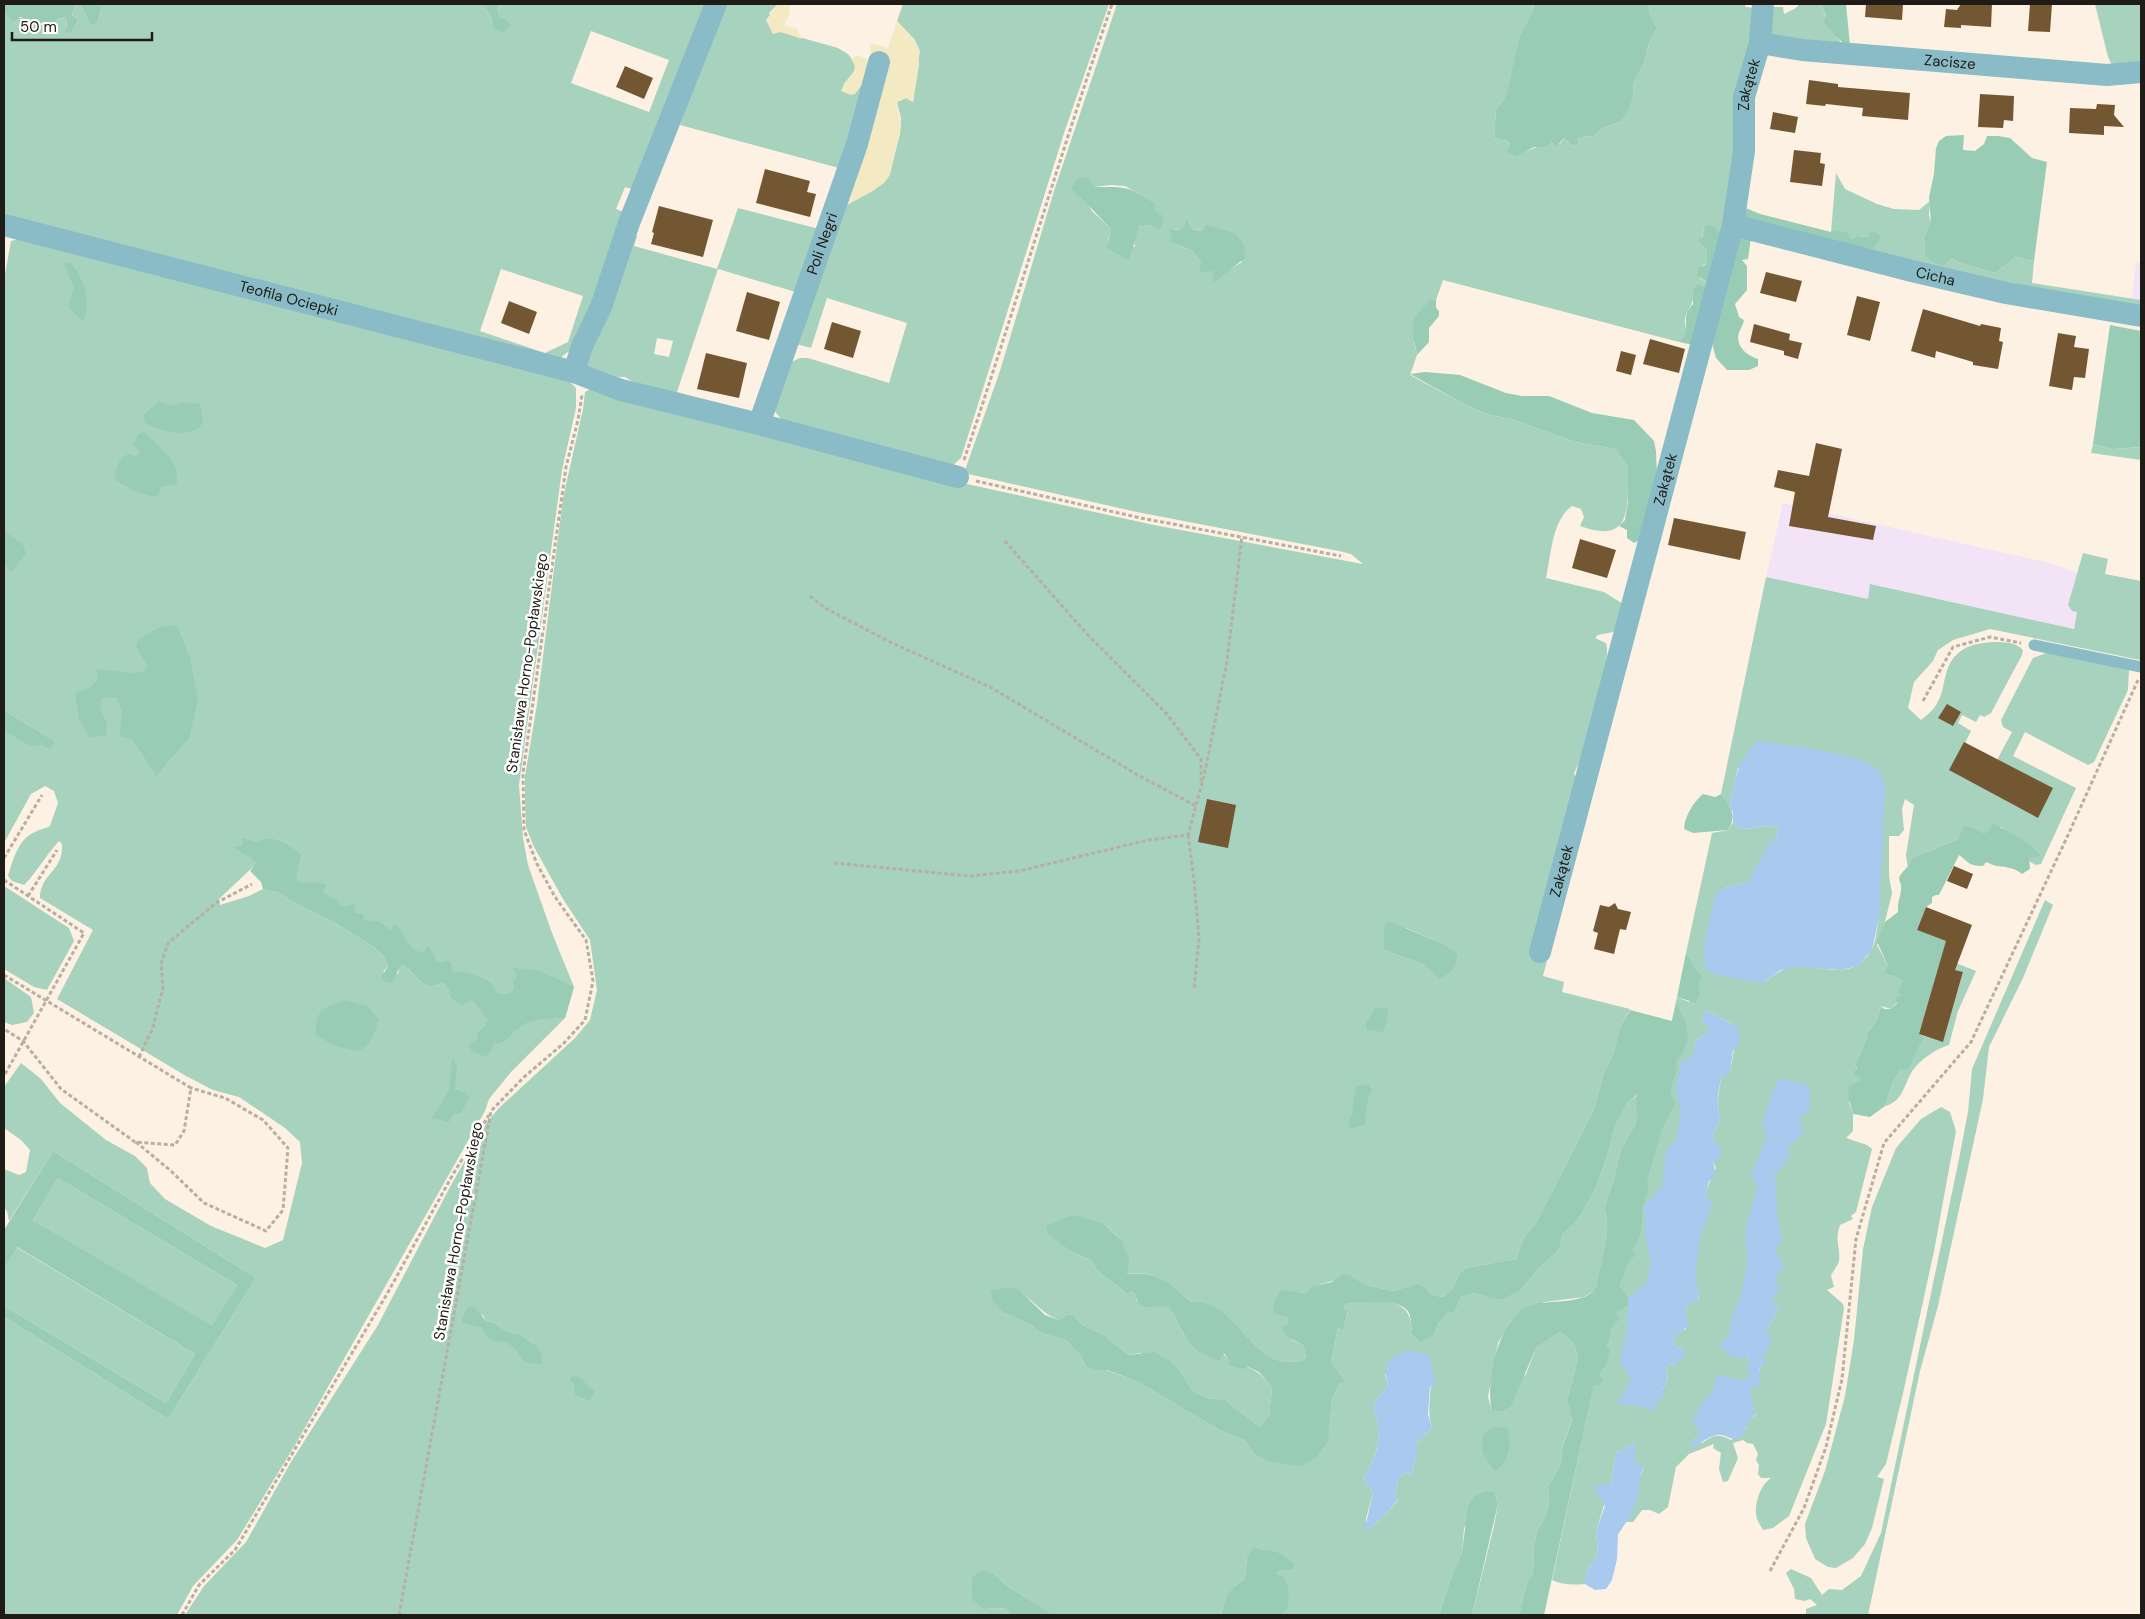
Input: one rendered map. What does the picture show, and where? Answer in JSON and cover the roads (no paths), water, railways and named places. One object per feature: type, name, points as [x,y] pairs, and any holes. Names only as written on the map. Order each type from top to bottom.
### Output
[{"type":"street","points":[[574,372],[582,346],[601,307],[629,223],[716,4]]},
{"type":"street","name":"Zakątek","points":[[1540,952],[1733,225],[1744,151],[1744,97],[1760,44],[1763,4]]},
{"type":"street","name":"Zacisze","points":[[1760,44],[1802,50],[2107,75],[2141,72]]},
{"type":"street","name":"Poli Negri","points":[[760,424],[857,144],[879,62]]},
{"type":"street","name":"Cicha","points":[[1733,225],[1912,272],[2006,293],[2141,316]]},
{"type":"street","name":"Teofila Ociepki","points":[[5,231],[574,372],[622,390],[760,424],[958,477]]},
{"type":"lane","points":[[2034,645],[2141,667]]},
{"type":"water","points":[[1759,741],[1822,751],[1857,759],[1870,764],[1883,777],[1885,791],[1879,918],[1872,950],[1858,966],[1841,970],[1794,967],[1779,971],[1763,983],[1720,976],[1705,968],[1703,951],[1715,895],[1721,889],[1748,882],[1769,843],[1776,838],[1779,827],[1740,829],[1733,822],[1733,812],[1729,807],[1741,762]]},
{"type":"water","points":[[1706,1010],[1738,1027],[1740,1041],[1733,1051],[1730,1074],[1722,1076],[1719,1092],[1718,1108],[1720,1119],[1713,1135],[1715,1144],[1721,1148],[1720,1157],[1713,1162],[1716,1174],[1709,1181],[1705,1198],[1712,1200],[1701,1234],[1698,1253],[1695,1287],[1701,1288],[1698,1293],[1699,1301],[1690,1302],[1685,1312],[1689,1324],[1676,1336],[1674,1346],[1683,1349],[1685,1355],[1675,1365],[1669,1364],[1666,1370],[1668,1378],[1663,1388],[1662,1400],[1657,1401],[1655,1412],[1638,1405],[1617,1404],[1631,1380],[1620,1362],[1627,1330],[1628,1298],[1646,1283],[1651,1262],[1645,1234],[1644,1205],[1662,1188],[1666,1150],[1676,1140],[1681,1116],[1676,1088],[1681,1062],[1693,1056],[1696,1041],[1707,1033],[1708,1025],[1701,1021]]},
{"type":"water","points":[[1781,1078],[1809,1086],[1811,1109],[1800,1118],[1803,1134],[1788,1148],[1789,1157],[1775,1176],[1777,1213],[1782,1238],[1775,1250],[1784,1266],[1775,1280],[1780,1291],[1772,1297],[1778,1310],[1767,1330],[1772,1342],[1763,1356],[1766,1363],[1760,1365],[1759,1378],[1762,1384],[1749,1390],[1753,1404],[1752,1408],[1757,1413],[1748,1422],[1741,1438],[1717,1435],[1692,1448],[1692,1441],[1699,1436],[1697,1426],[1692,1422],[1703,1401],[1712,1394],[1717,1375],[1739,1379],[1752,1376],[1747,1371],[1750,1362],[1746,1356],[1740,1359],[1729,1355],[1719,1345],[1730,1333],[1732,1315],[1741,1296],[1748,1258],[1745,1239],[1747,1223],[1758,1186],[1751,1175],[1766,1139],[1763,1121],[1773,1090]]},
{"type":"water","points":[[1412,1350],[1428,1355],[1431,1362],[1436,1384],[1430,1387],[1428,1414],[1432,1428],[1417,1443],[1417,1455],[1411,1475],[1403,1473],[1398,1481],[1395,1495],[1398,1499],[1389,1511],[1368,1530],[1365,1529],[1373,1492],[1363,1478],[1377,1448],[1378,1427],[1374,1408],[1388,1385],[1386,1376],[1387,1364],[1393,1357]]},
{"type":"water","points":[[1635,1443],[1635,1460],[1644,1467],[1639,1478],[1639,1493],[1630,1516],[1618,1534],[1617,1559],[1612,1580],[1606,1589],[1595,1590],[1585,1584],[1585,1575],[1598,1554],[1596,1531],[1605,1506],[1593,1487],[1611,1483],[1616,1453]]}]
